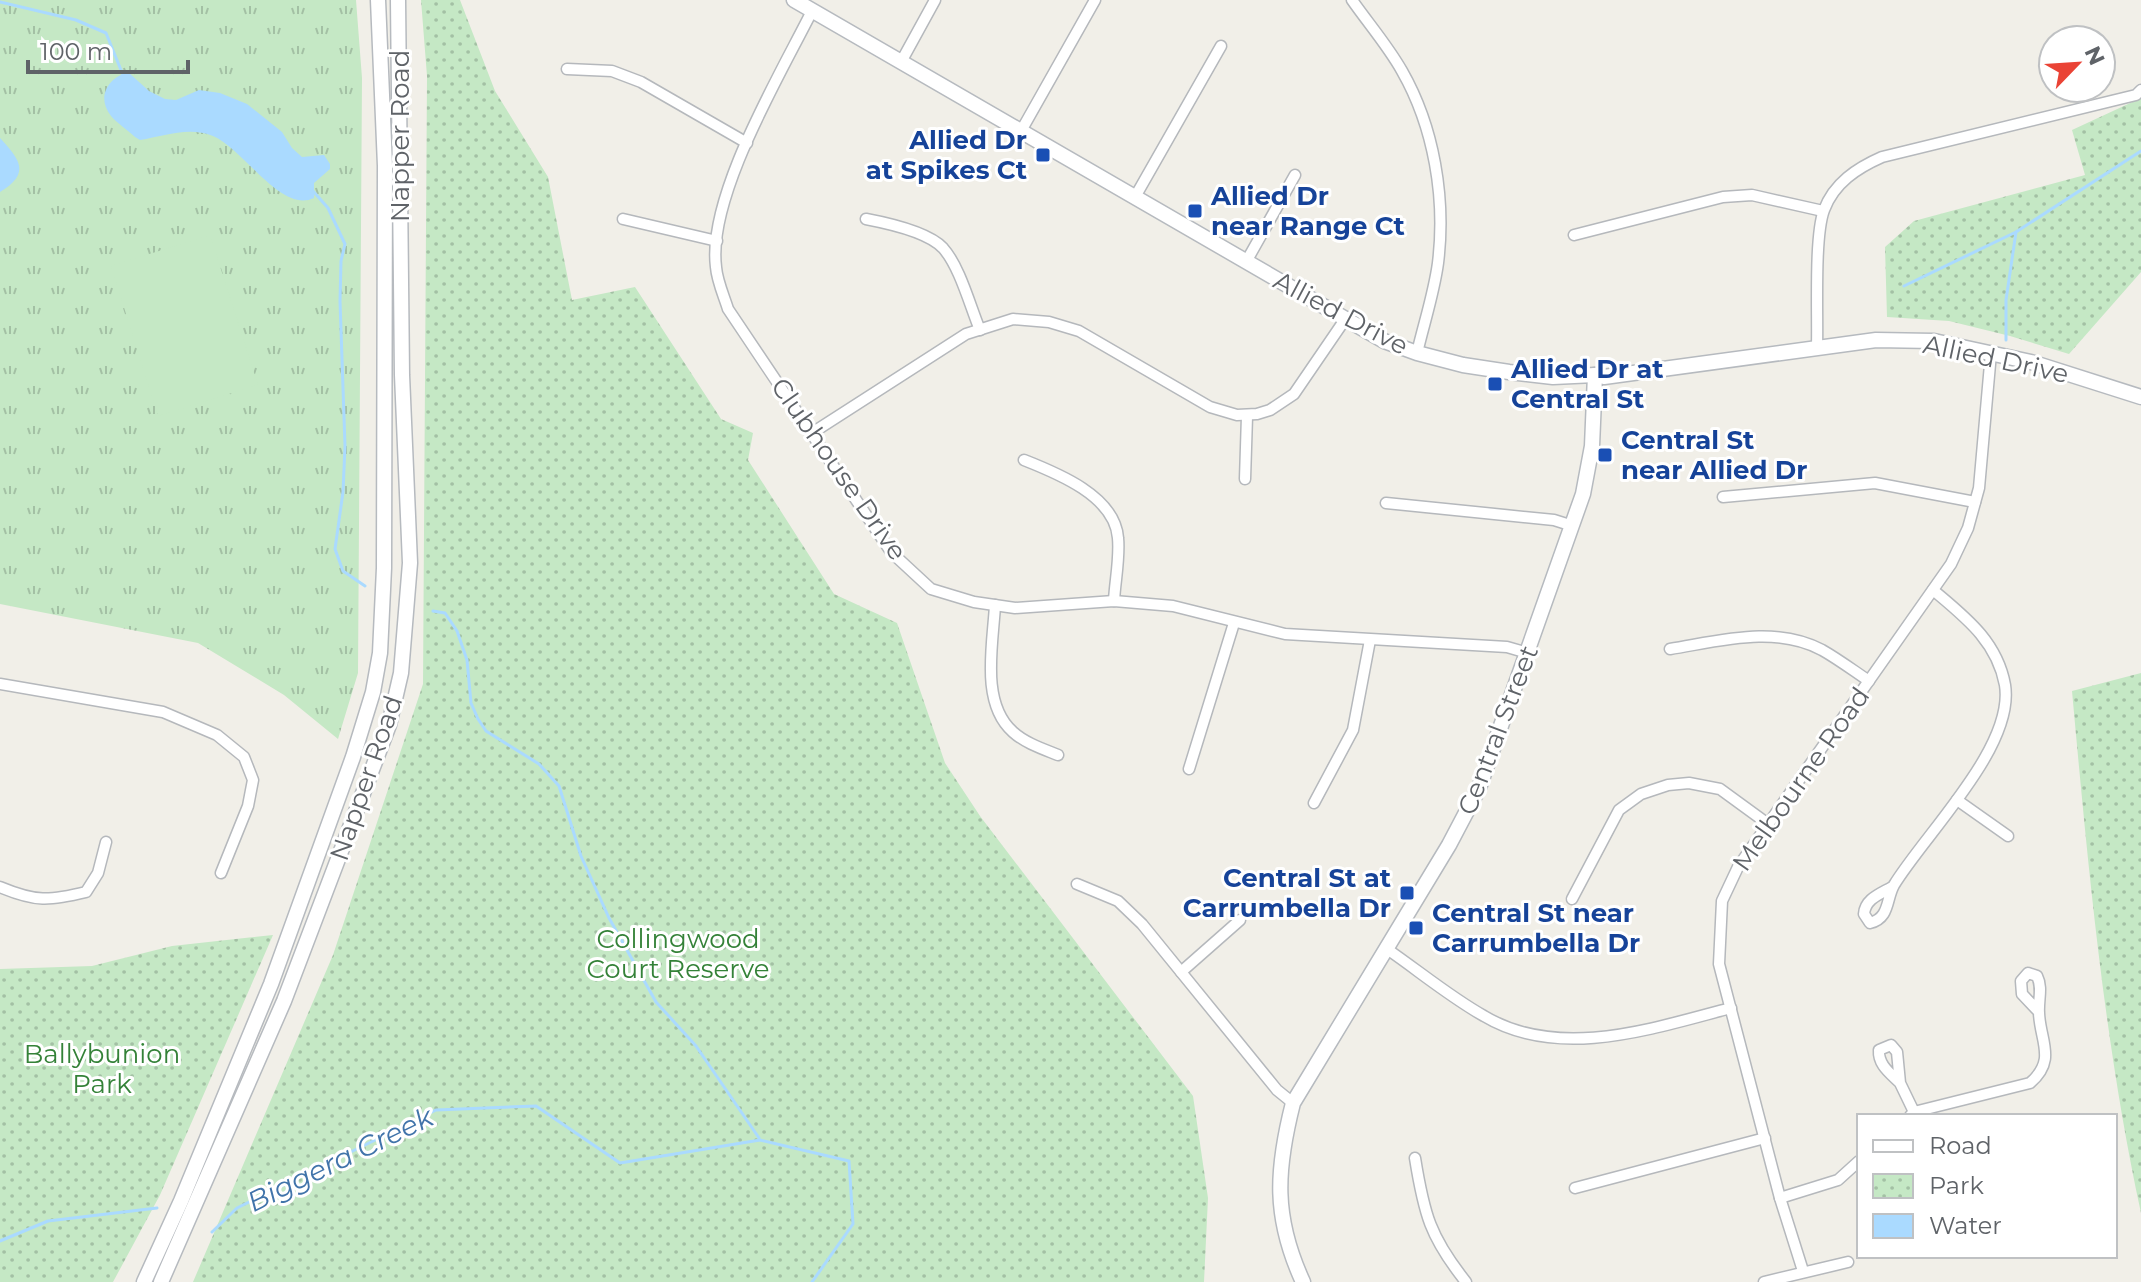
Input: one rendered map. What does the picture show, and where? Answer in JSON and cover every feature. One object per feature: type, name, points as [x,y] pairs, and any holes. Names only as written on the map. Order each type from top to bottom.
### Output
[{"type":"main road","name":"Napper Road","points":[[161,1282],[284,1001],[389,725],[401,673],[410,584],[402,375],[398,0]]},
{"type":"main road","name":"Allied Drive","points":[[794,0],[1384,341],[1417,353],[1463,365],[1509,372],[1553,377],[1604,377],[1876,340],[1934,341],[2050,368],[2141,397]]},
{"type":"main road","name":"Napper Road","points":[[144,1282],[271,984],[353,757],[378,666],[384,568],[385,197],[378,2]]},
{"type":"main road","name":"Central Street","points":[[1303,1282],[1286,1239],[1279,1190],[1283,1143],[1293,1103],[1474,798],[1573,526],[1588,472],[1595,375]]},
{"type":"street","points":[[901,62],[935,0]]},
{"type":"street","points":[[1021,131],[1095,0]]},
{"type":"street","points":[[1352,0],[1401,70],[1420,111],[1433,155],[1439,206],[1438,263],[1417,353]]},
{"type":"street","name":"Clubhouse Drive","points":[[812,11],[735,167],[719,217],[716,267],[728,309],[891,552],[931,589],[974,602],[1015,608],[1114,601],[1173,606],[1285,634],[1507,647],[1528,653]]},
{"type":"street","points":[[1135,197],[1221,46]]},
{"type":"street","points":[[567,69],[612,71],[641,82],[747,143]]},
{"type":"street","points":[[1817,347],[1819,241],[1823,211],[1836,188],[1857,169],[1882,157],[2136,95],[2141,90]]},
{"type":"street","points":[[1246,262],[1295,175]]},
{"type":"street","points":[[1574,235],[1723,197],[1752,195],[1823,211]]},
{"type":"street","points":[[623,219],[717,241]]},
{"type":"street","points":[[866,219],[919,234],[942,246],[953,264],[980,330]]},
{"type":"street","points":[[812,433],[957,340],[1013,319],[1049,322],[1079,331],[1210,407],[1247,416],[1270,410],[1294,394],[1346,318]]},
{"type":"street","name":"Melbourne Road","points":[[1803,1271],[1780,1198],[1719,964],[1722,901],[1738,867],[1951,564],[1963,540],[1979,488],[1991,353]]},
{"type":"street","points":[[1245,479],[1247,416]]},
{"type":"street","points":[[1024,460],[1064,476],[1108,512],[1118,535],[1114,601]]},
{"type":"street","points":[[1723,497],[1875,483],[1975,502]]},
{"type":"street","points":[[1386,503],[1554,520],[1573,526]]},
{"type":"street","points":[[1892,887],[1957,800],[1990,748],[2003,717],[2005,686],[1994,653],[1978,628],[1933,590]]},
{"type":"street","points":[[995,605],[992,663],[994,706],[1012,732],[1058,755]]},
{"type":"street","points":[[1189,769],[1234,623]]},
{"type":"street","points":[[1670,649],[1753,636],[1784,636],[1820,649],[1869,681]]},
{"type":"street","points":[[1314,803],[1353,730],[1370,640]]},
{"type":"street","points":[[0,684],[163,712],[217,735],[244,757],[253,780],[248,806],[221,873]]},
{"type":"street","points":[[1572,899],[1619,810],[1641,794],[1668,785],[1689,783],[1720,789],[1768,824]]},
{"type":"street","points":[[1957,800],[2008,836]]},
{"type":"street","points":[[0,887],[29,899],[60,898],[86,892],[98,873],[106,842]]},
{"type":"street","points":[[1077,884],[1118,901],[1142,924],[1277,1090],[1293,1103]]},
{"type":"street","points":[[1181,972],[1240,920]]},
{"type":"street","points":[[1387,949],[1485,1018],[1516,1030],[1551,1038],[1632,1034],[1731,1008]]},
{"type":"street","points":[[1900,1083],[1912,1114],[2030,1083],[2043,1069],[2046,1050],[2039,1012]]},
{"type":"street","points":[[1575,1188],[1765,1138]]},
{"type":"street","points":[[1415,1158],[1420,1191],[1432,1233],[1466,1282]]},
{"type":"street","points":[[1780,1198],[1838,1180],[1857,1163]]},
{"type":"street","points":[[1764,1282],[1848,1262]]},
{"type":"green space","points":[[0,0],[356,0],[362,78],[358,673],[338,739],[284,695],[198,643],[0,604]]},
{"type":"green space","name":"Collingwood Court Reserve","points":[[421,0],[460,0],[495,91],[548,177],[572,300],[635,287],[721,419],[753,433],[748,460],[834,594],[897,623],[945,763],[980,816],[1193,1096],[1208,1198],[1204,1282],[193,1282],[333,955],[423,684],[427,76]]},
{"type":"green space","points":[[2141,98],[2141,272],[2069,354],[1949,321],[1887,317],[1885,247],[1914,221],[2085,175],[2072,130]]},
{"type":"green space","points":[[210,235],[258,385],[158,416],[111,266]]},
{"type":"green space","points":[[2141,673],[2141,1213],[2107,1019],[2072,691]]},
{"type":"green space","name":"Ballybunion Park","points":[[273,935],[160,1195],[113,1282],[0,1282],[0,969],[92,966],[172,946]]},
{"type":"water","points":[[128,72],[149,91],[165,99],[176,100],[199,90],[220,93],[247,104],[282,132],[302,157],[324,155],[330,169],[314,183],[314,198],[301,200],[289,197],[213,136],[186,132],[140,140],[135,137],[111,116],[105,102],[106,89],[115,79]]},
{"type":"water","points":[[0,138],[17,160],[19,172],[16,179],[0,192]]},
{"type":"waterway","points":[[0,2],[76,20],[106,33],[123,75]]},
{"type":"waterway","points":[[2006,340],[2006,300],[2016,232],[2141,151]]},
{"type":"waterway","points":[[313,191],[328,208],[345,244],[341,261],[340,301],[345,446],[343,492],[335,549],[343,571],[365,586]]},
{"type":"waterway","points":[[1904,286],[2016,232]]},
{"type":"waterway","points":[[433,611],[445,613],[457,631],[467,660],[471,703],[478,719],[486,731],[539,764],[559,786],[581,856],[609,918],[656,1002],[696,1046],[759,1138]]},
{"type":"waterway","name":"Biggera Creek","points":[[212,1232],[237,1208],[436,1110],[536,1106],[620,1163],[760,1140],[849,1161],[853,1224],[812,1282]]},
{"type":"waterway","name":"Biggera Creek","points":[[0,1241],[48,1221],[157,1208]]},
{"type":"place","name":"Allied Dr at Spikes Ct","points":[[1043,155]]},
{"type":"place","name":"Allied Dr near Range Ct","points":[[1195,211]]},
{"type":"place","name":"Allied Dr at Central St","points":[[1495,384]]},
{"type":"place","name":"Central St near Allied Dr","points":[[1605,455]]},
{"type":"place","name":"Central St at Carrumbella Dr","points":[[1407,893]]},
{"type":"place","name":"Central St near Carrumbella Dr","points":[[1416,928]]}]
